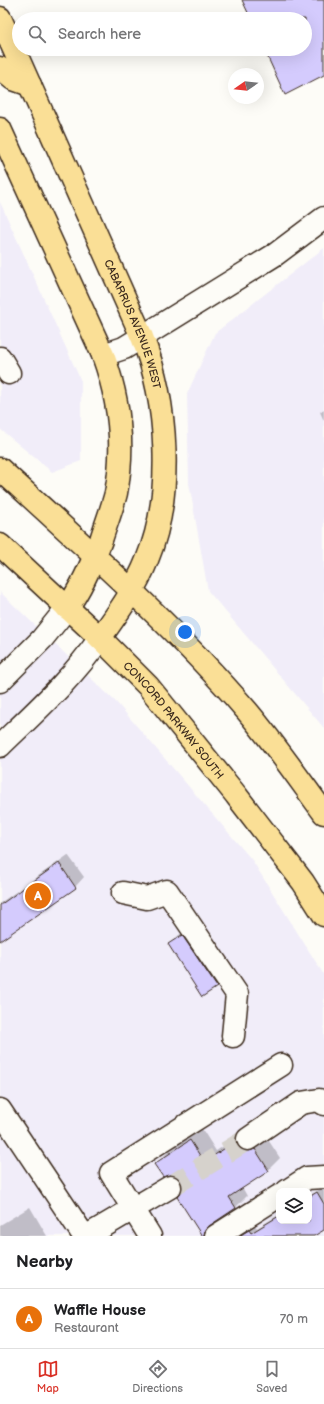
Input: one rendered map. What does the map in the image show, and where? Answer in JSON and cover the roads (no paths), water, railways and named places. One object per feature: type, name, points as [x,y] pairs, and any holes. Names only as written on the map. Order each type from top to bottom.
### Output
[{"type":"main road","name":"CABARRUS AVENUE WEST","points":[[0,18],[12,45]]},
{"type":"main road","name":"CABARRUS AVENUE WEST","points":[[17,56],[142,338],[150,358],[160,402],[164,439],[163,476],[161,503],[156,533],[148,559],[132,591],[100,638]]},
{"type":"main road","points":[[0,68],[13,79],[30,85]]},
{"type":"main road","points":[[0,129],[103,355],[115,396],[119,424],[119,462],[115,495],[95,556],[76,595],[67,608]]},
{"type":"main road","points":[[0,469],[132,591],[188,648],[247,712],[324,813]]},
{"type":"main road","name":"CONCORD PARKWAY SOUTH","points":[[0,545],[100,638],[148,686],[236,795],[303,882],[324,915]]},
{"type":"street","points":[[103,355],[124,348],[142,338],[276,254],[324,218]]},
{"type":"street","points":[[0,680],[42,639],[67,608]]},
{"type":"street","points":[[0,746],[58,690],[90,653],[100,638]]},
{"type":"street","points":[[123,893],[147,898],[167,891],[237,994],[233,1036]]},
{"type":"street","points":[[150,1236],[111,1173],[281,1065]]},
{"type":"street","points":[[248,1139],[301,1103],[319,1100],[324,1104]]},
{"type":"street","points":[[0,1110],[84,1236]]},
{"type":"street","points":[[292,1188],[307,1178],[324,1177]]},
{"type":"street","points":[[87,1236],[170,1187]]},
{"type":"street","points":[[216,1236],[276,1198]]},
{"type":"tunnel","points":[[170,1187],[248,1139]]},
{"type":"place","name":"Waffle House","points":[[38,896]]}]
